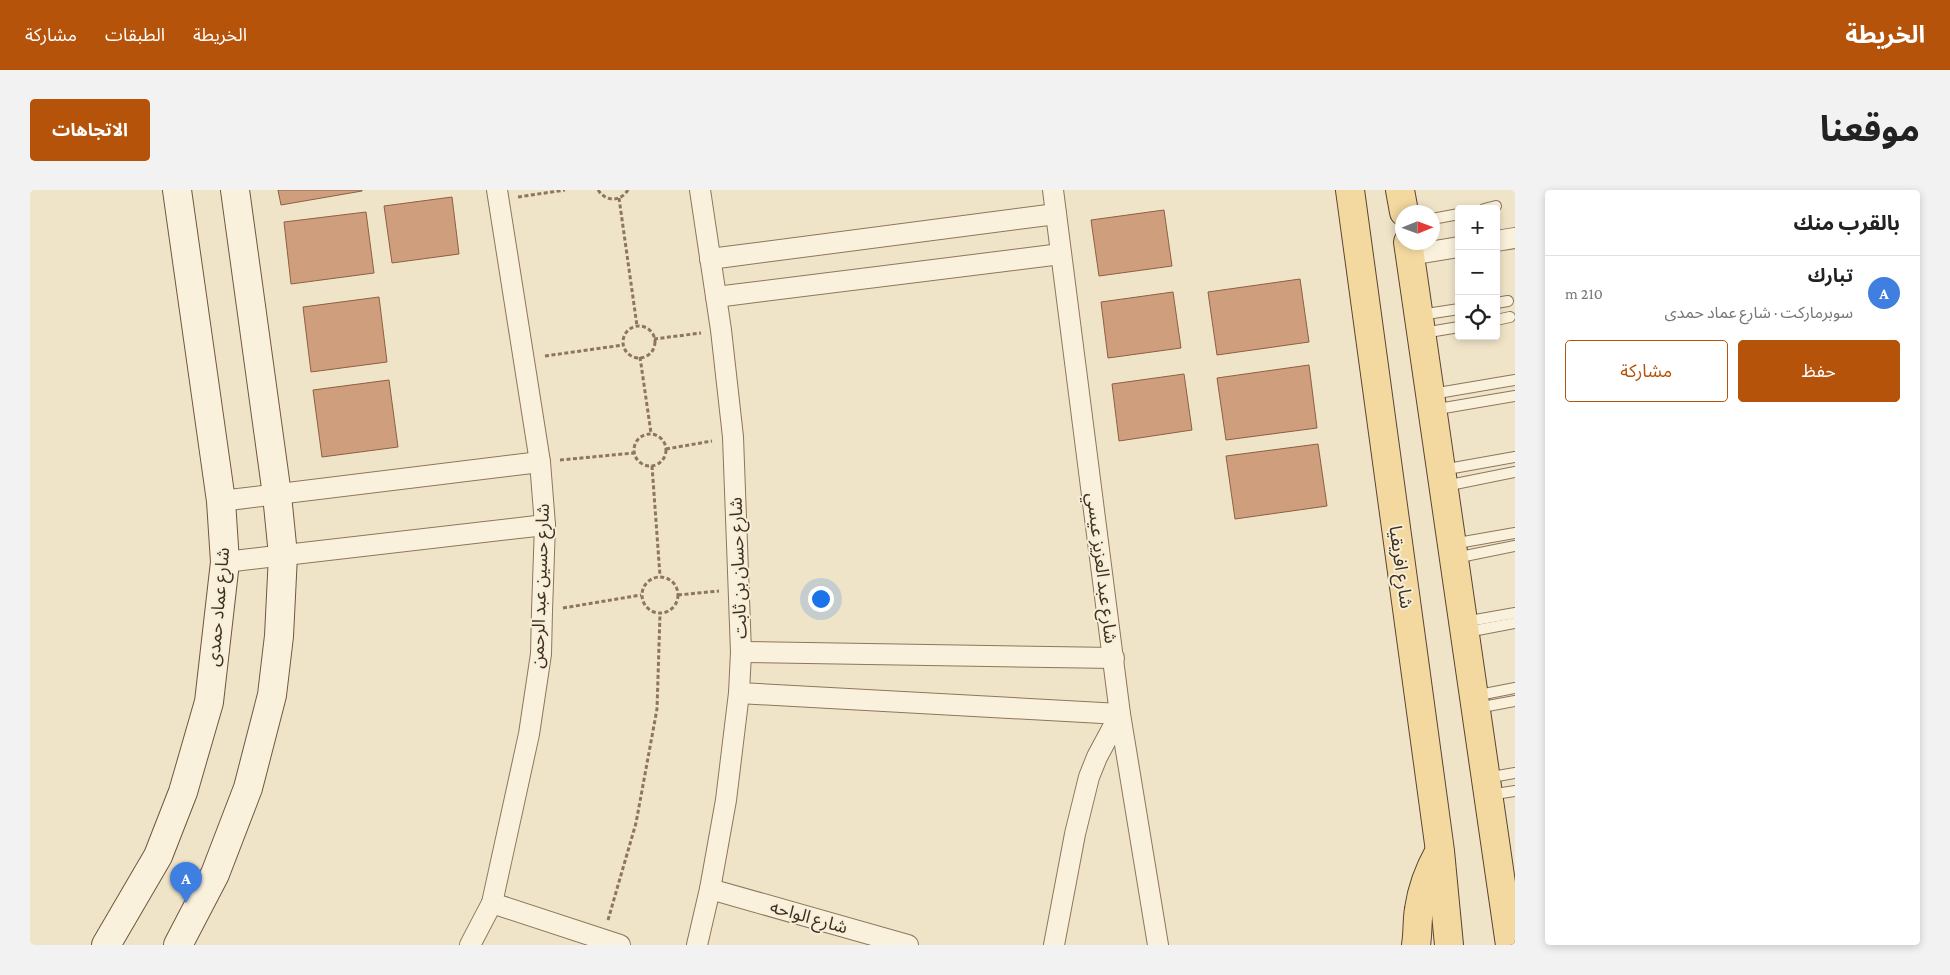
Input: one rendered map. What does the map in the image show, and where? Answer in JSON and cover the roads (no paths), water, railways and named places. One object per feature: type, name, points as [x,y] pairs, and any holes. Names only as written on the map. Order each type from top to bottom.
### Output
[{"type":"main road","name":"شارع افريقيا","points":[[1350,190],[1440,851],[1449,945]]},
{"type":"main road","points":[[1400,190],[1403,205]]},
{"type":"main road","points":[[1409,250],[1474,702],[1496,788],[1502,859],[1509,899],[1510,945]]},
{"type":"main road","points":[[1416,945],[1422,892],[1426,878],[1440,851]]},
{"type":"street","name":"شارع عماد حمدى","points":[[106,945],[158,856],[184,792],[209,702],[225,562],[221,502],[177,190]]},
{"type":"street","points":[[178,945],[215,874],[248,788],[272,695],[279,636],[283,555],[277,495],[235,190]]},
{"type":"street","name":"شارع حسان بن ثابت","points":[[697,945],[710,889],[726,800],[739,694],[741,652],[733,437],[721,330],[700,190]]},
{"type":"street","name":"شارع عبد العزيز عيسي","points":[[1052,190],[1120,714],[1158,945]]},
{"type":"street","name":"شارع حسين عبد الرحمن","points":[[470,945],[492,903],[529,734],[541,654],[545,525],[540,462],[498,195]]},
{"type":"street","points":[[710,259],[1056,214]]},
{"type":"street","points":[[1500,240],[1515,238]]},
{"type":"street","points":[[1440,248],[1455,247]]},
{"type":"street","points":[[716,297],[1061,254]]},
{"type":"street","points":[[221,502],[540,462]]},
{"type":"street","points":[[225,562],[545,525]]},
{"type":"street","points":[[741,652],[1114,658]]},
{"type":"street","points":[[739,694],[1120,714],[1097,757],[1089,777],[1075,834],[1054,945]]},
{"type":"street","name":"شارع الواحه","points":[[710,889],[908,945]]},
{"type":"street","points":[[492,903],[611,942]]},
{"type":"lane","points":[[1440,218],[1455,215]]},
{"type":"lane","points":[[1500,302],[1508,301]]},
{"type":"lane","points":[[1420,325],[1455,311]]},
{"type":"lane","points":[[1500,319],[1510,317]]},
{"type":"lane","points":[[1420,325],[1455,327]]},
{"type":"lane","points":[[1431,402],[1515,380]]},
{"type":"lane","points":[[1431,402],[1515,396]]},
{"type":"lane","points":[[1442,478],[1515,457]]},
{"type":"lane","points":[[1442,478],[1515,472]]},
{"type":"lane","points":[[1453,551],[1515,532]]},
{"type":"lane","points":[[1453,551],[1515,546]]},
{"type":"lane","points":[[1464,628],[1515,613]]},
{"type":"lane","points":[[1464,628],[1515,623]]},
{"type":"lane","points":[[1474,702],[1515,688]]},
{"type":"lane","points":[[1474,702],[1515,701]]},
{"type":"lane","points":[[1496,788],[1515,773]]},
{"type":"place","name":"تبارك","points":[[186,903]]}]
